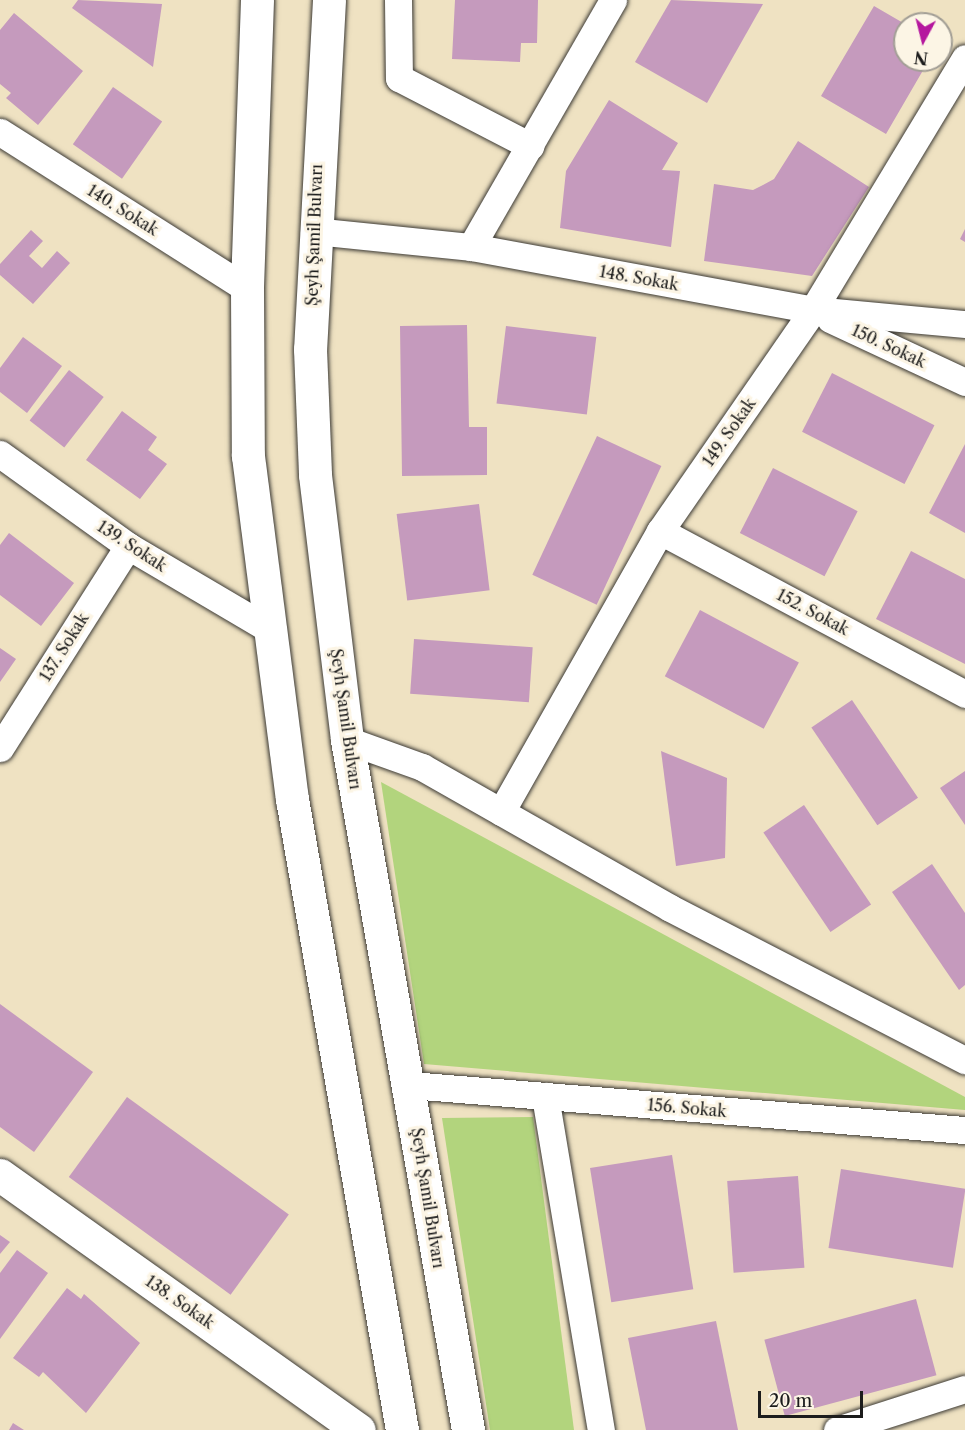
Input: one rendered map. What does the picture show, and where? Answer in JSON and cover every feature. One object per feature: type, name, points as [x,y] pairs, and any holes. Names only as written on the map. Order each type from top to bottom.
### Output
[{"type":"main road","points":[[257,0],[247,289],[248,456],[269,629],[327,1009],[402,1430]]},
{"type":"main road","name":"Şeyh Şamil Bulvarı","points":[[329,0],[314,231],[310,349],[315,475],[347,740],[410,1085],[468,1430]]},
{"type":"main road","name":"138. Sokak","points":[[0,1175],[340,1425]]},
{"type":"street","points":[[398,0],[399,78],[530,146]]},
{"type":"street","points":[[471,247],[613,0]]},
{"type":"street","name":"149. Sokak","points":[[501,812],[660,531],[813,310],[965,58]]},
{"type":"street","name":"140. Sokak","points":[[0,132],[247,289]]},
{"type":"street","name":"148. Sokak","points":[[314,231],[471,247],[813,310],[965,324]]},
{"type":"street","name":"150. Sokak","points":[[813,310],[965,382]]},
{"type":"street","name":"139. Sokak","points":[[0,454],[128,546],[269,629]]},
{"type":"street","name":"152. Sokak","points":[[660,531],[965,694]]},
{"type":"street","name":"137. Sokak","points":[[0,748],[128,546]]},
{"type":"street","points":[[347,740],[422,767],[670,908],[965,1060]]},
{"type":"street","name":"156. Sokak","points":[[410,1085],[965,1130]]},
{"type":"street","points":[[544,1096],[601,1430]]},
{"type":"street","points":[[837,1430],[965,1389]]},
{"type":"green space","points":[[381,782],[965,1097],[965,1110],[424,1064]]},
{"type":"green space","points":[[533,1117],[574,1430],[490,1430],[442,1118]]},
{"type":"building","points":[[78,0],[162,4],[153,67],[72,8]]},
{"type":"building","points":[[455,0],[538,0],[537,43],[521,43],[520,62],[452,59]]},
{"type":"building","points":[[671,0],[763,4],[707,103],[635,62]]},
{"type":"building","points":[[874,6],[893,17],[893,72],[922,72],[886,134],[821,96]]},
{"type":"building","points":[[14,13],[83,71],[38,125],[6,98],[11,93],[0,84],[0,30]]},
{"type":"building","points":[[113,87],[162,121],[122,179],[73,144]]},
{"type":"building","points":[[609,100],[678,143],[662,170],[680,171],[671,247],[560,228],[566,171]]},
{"type":"building","points":[[798,141],[869,187],[812,276],[704,261],[714,184],[753,190],[763,185],[774,179]]},
{"type":"building","points":[[965,229],[965,242],[960,239]]},
{"type":"building","points":[[31,230],[43,241],[29,256],[42,268],[57,251],[70,263],[33,304],[0,275],[0,264]]},
{"type":"building","points":[[467,325],[469,427],[487,427],[487,475],[402,476],[400,326]]},
{"type":"building","points":[[506,326],[596,337],[587,415],[496,403]]},
{"type":"building","points":[[23,337],[62,366],[27,413],[0,392],[0,368]]},
{"type":"building","points":[[69,370],[104,397],[64,448],[30,420]]},
{"type":"building","points":[[832,373],[934,425],[905,484],[802,432]]},
{"type":"building","points":[[122,411],[157,437],[148,450],[167,464],[140,499],[86,460]]},
{"type":"building","points":[[597,436],[661,466],[597,605],[532,575]]},
{"type":"building","points":[[965,444],[965,533],[929,513]]},
{"type":"building","points":[[773,468],[858,511],[825,576],[740,533]]},
{"type":"building","points":[[479,504],[490,590],[407,600],[397,514]]},
{"type":"building","points":[[9,533],[74,583],[41,626],[0,595],[0,545]]},
{"type":"building","points":[[911,551],[965,579],[965,664],[876,619]]},
{"type":"building","points":[[700,610],[799,663],[764,729],[665,676]]},
{"type":"building","points":[[414,639],[533,647],[529,702],[410,694]]},
{"type":"building","points":[[0,648],[16,659],[0,682]]},
{"type":"building","points":[[852,700],[918,798],[877,825],[811,727]]},
{"type":"building","points":[[661,751],[727,778],[725,858],[676,866]]},
{"type":"building","points":[[965,771],[965,825],[940,788]]},
{"type":"building","points":[[804,805],[871,904],[830,932],[763,832]]},
{"type":"building","points":[[932,864],[965,913],[965,985],[959,990],[892,892]]},
{"type":"building","points":[[0,1004],[93,1072],[34,1152],[0,1127]]},
{"type":"building","points":[[127,1097],[289,1215],[231,1295],[69,1177]]},
{"type":"building","points":[[672,1155],[693,1289],[611,1302],[590,1168]]},
{"type":"building","points":[[841,1169],[965,1189],[953,1268],[828,1248]]},
{"type":"building","points":[[798,1176],[804,1268],[734,1273],[727,1181]]},
{"type":"building","points":[[0,1235],[10,1242],[0,1254]]},
{"type":"building","points":[[17,1250],[48,1273],[0,1339],[0,1273]]},
{"type":"building","points":[[67,1288],[81,1299],[84,1294],[140,1343],[86,1413],[43,1372],[39,1377],[13,1358]]},
{"type":"building","points":[[916,1299],[936,1375],[785,1416],[764,1340]]},
{"type":"building","points":[[716,1321],[738,1430],[646,1430],[628,1338]]},
{"type":"building","points":[[13,1423],[24,1430],[9,1430]]}]
